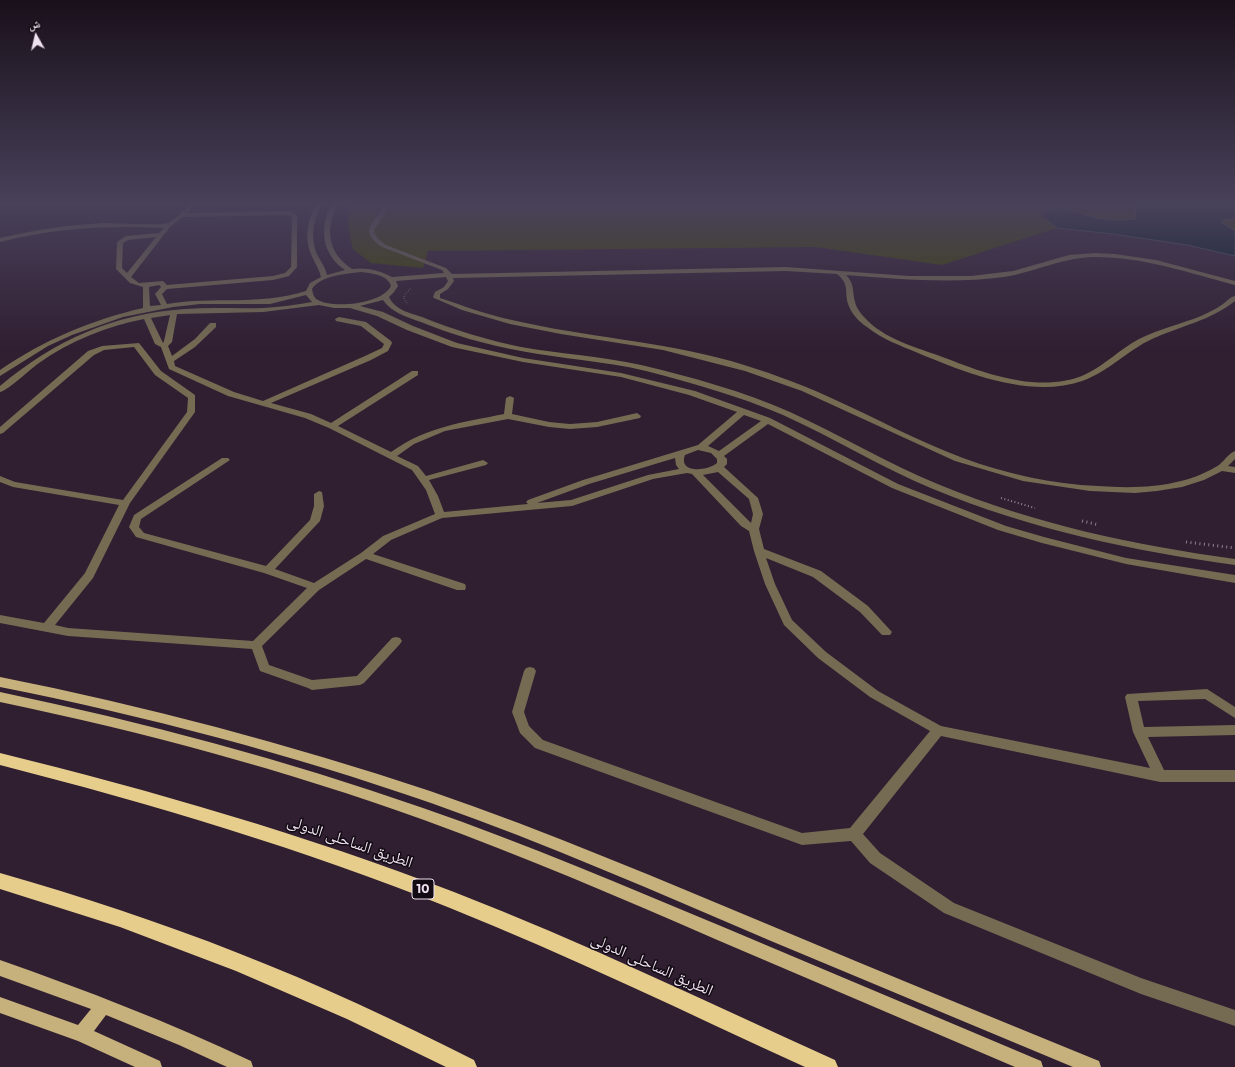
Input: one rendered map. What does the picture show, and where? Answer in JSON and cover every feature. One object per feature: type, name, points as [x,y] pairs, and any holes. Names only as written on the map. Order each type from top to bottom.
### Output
[{"type":"highway","name":"الطريق الساحلى الدولى","points":[[0,759],[156,800],[328,855],[420,888],[516,926],[828,1067]]},
{"type":"highway","points":[[0,881],[118,918],[216,954],[319,997],[467,1067]]},
{"type":"main road","points":[[0,682],[106,704],[200,728],[366,776],[469,811],[570,849],[1093,1067]]},
{"type":"main road","points":[[0,697],[95,717],[226,752],[356,791],[460,827],[561,866],[1035,1067]]},
{"type":"main road","points":[[0,968],[150,1024],[245,1067]]},
{"type":"main road","points":[[0,1005],[81,1034],[154,1067]]},
{"type":"main road","points":[[81,1034],[103,1006]]},
{"type":"street","points":[[120,253],[119,269],[128,276],[133,284],[146,286],[154,283],[163,283],[165,287]]},
{"type":"street","points":[[128,276],[146,253]]},
{"type":"street","points":[[165,306],[158,294],[165,287],[273,278],[288,275],[294,267],[294,253]]},
{"type":"street","points":[[315,253],[322,266],[324,277]]},
{"type":"street","points":[[333,253],[338,263],[350,271]]},
{"type":"street","points":[[403,253],[440,266],[450,276]]},
{"type":"street","points":[[393,281],[450,276],[786,269],[865,273],[915,278],[980,277],[1015,272],[1060,259],[1099,255],[1126,257],[1154,262],[1235,283]]},
{"type":"street","points":[[350,271],[372,271],[388,276],[393,281],[390,292],[385,296],[364,304],[351,306],[329,306],[314,300],[310,296],[309,292],[311,287],[316,282],[324,277],[350,271]]},
{"type":"street","points":[[839,272],[851,285]]},
{"type":"street","points":[[865,273],[851,285],[851,302],[858,314],[869,325],[890,338],[986,377],[1010,382],[1036,384],[1079,380],[1089,375],[1138,342],[1156,334],[1200,320],[1216,312],[1235,298]]},
{"type":"street","points":[[450,276],[449,285],[438,293],[436,297],[471,312],[546,329],[664,347],[711,358],[758,372],[804,389],[960,459],[1007,474],[1056,485],[1106,490],[1145,489],[1192,481],[1221,468],[1235,454]]},
{"type":"street","points":[[146,286],[147,313],[159,344],[164,346],[172,367],[213,387],[262,404],[308,416],[332,426],[415,468],[424,479],[438,504],[440,515]]},
{"type":"street","points":[[157,311],[165,306],[201,302],[263,302],[287,299],[309,292]]},
{"type":"street","points":[[385,296],[388,303],[400,311],[440,327],[480,339],[520,348],[650,370],[735,394],[768,406],[820,430],[876,460],[906,474],[1008,514],[1127,545],[1168,553],[1235,562]]},
{"type":"street","points":[[0,374],[27,354],[66,334],[110,318],[157,311],[263,310],[321,303]]},
{"type":"street","points":[[351,306],[380,314],[410,328],[455,345],[523,360],[627,376],[692,393],[767,420],[895,486],[1002,528],[1042,540],[1126,561],[1235,579]]},
{"type":"street","points":[[164,346],[168,342],[174,312]]},
{"type":"street","points":[[0,390],[39,359],[56,349],[96,331],[147,313]]},
{"type":"street","points":[[262,404],[368,358],[385,349],[388,343],[363,324],[339,319]]},
{"type":"street","points":[[169,361],[189,350],[204,337],[214,325]]},
{"type":"street","points":[[0,432],[91,353],[102,348],[136,345],[158,373],[192,397],[192,412],[180,426],[125,503],[89,575],[47,627]]},
{"type":"street","points":[[332,426],[415,373]]},
{"type":"street","points":[[508,416],[510,398]]},
{"type":"street","points":[[757,416],[768,406]]},
{"type":"street","points":[[700,448],[743,411]]},
{"type":"street","points":[[391,456],[411,442],[443,429],[508,416],[540,424],[559,426],[590,426],[636,416]]},
{"type":"street","points":[[719,455],[767,420]]},
{"type":"street","points":[[0,619],[68,632],[256,645],[315,586],[365,555],[387,538],[440,515],[572,503],[651,477],[692,472],[709,472],[719,468],[722,464],[722,459],[711,450],[700,448],[690,449],[586,482],[518,507]]},
{"type":"street","points":[[681,453],[678,457],[678,462],[682,467],[692,472],[744,524],[754,529]]},
{"type":"street","points":[[225,460],[137,517],[134,527],[140,535],[268,570],[315,586]]},
{"type":"street","points":[[424,479],[483,463]]},
{"type":"street","points":[[719,468],[753,498],[758,514],[754,529],[758,551],[770,584],[788,622],[822,655],[874,694],[938,730],[1160,776],[1235,776]]},
{"type":"street","points":[[1221,468],[1235,470]]},
{"type":"street","points":[[0,479],[13,484],[125,503]]},
{"type":"street","points":[[268,570],[315,521],[319,506],[319,494]]},
{"type":"street","points":[[758,551],[817,574],[864,609],[886,632]]},
{"type":"street","points":[[365,555],[461,587]]},
{"type":"street","points":[[256,645],[264,668],[312,685],[360,680],[396,641]]},
{"type":"street","points":[[530,671],[518,712],[524,729],[540,744],[802,839],[854,834],[938,730]]},
{"type":"street","points":[[1160,776],[1139,732],[1130,697],[1207,694],[1235,712]]},
{"type":"street","points":[[1139,732],[1235,730]]},
{"type":"street","points":[[854,834],[876,858],[949,908],[1142,986],[1235,1018]]},
{"type":"shaded area","points":[[358,253],[427,253],[423,268],[371,263]]},
{"type":"shaded area","points":[[856,253],[980,253],[942,265]]},
{"type":"shaded area","points":[[1221,253],[1235,253],[1235,256]]},
{"type":"water","points":[[1221,253],[1235,253],[1235,256]]}]
